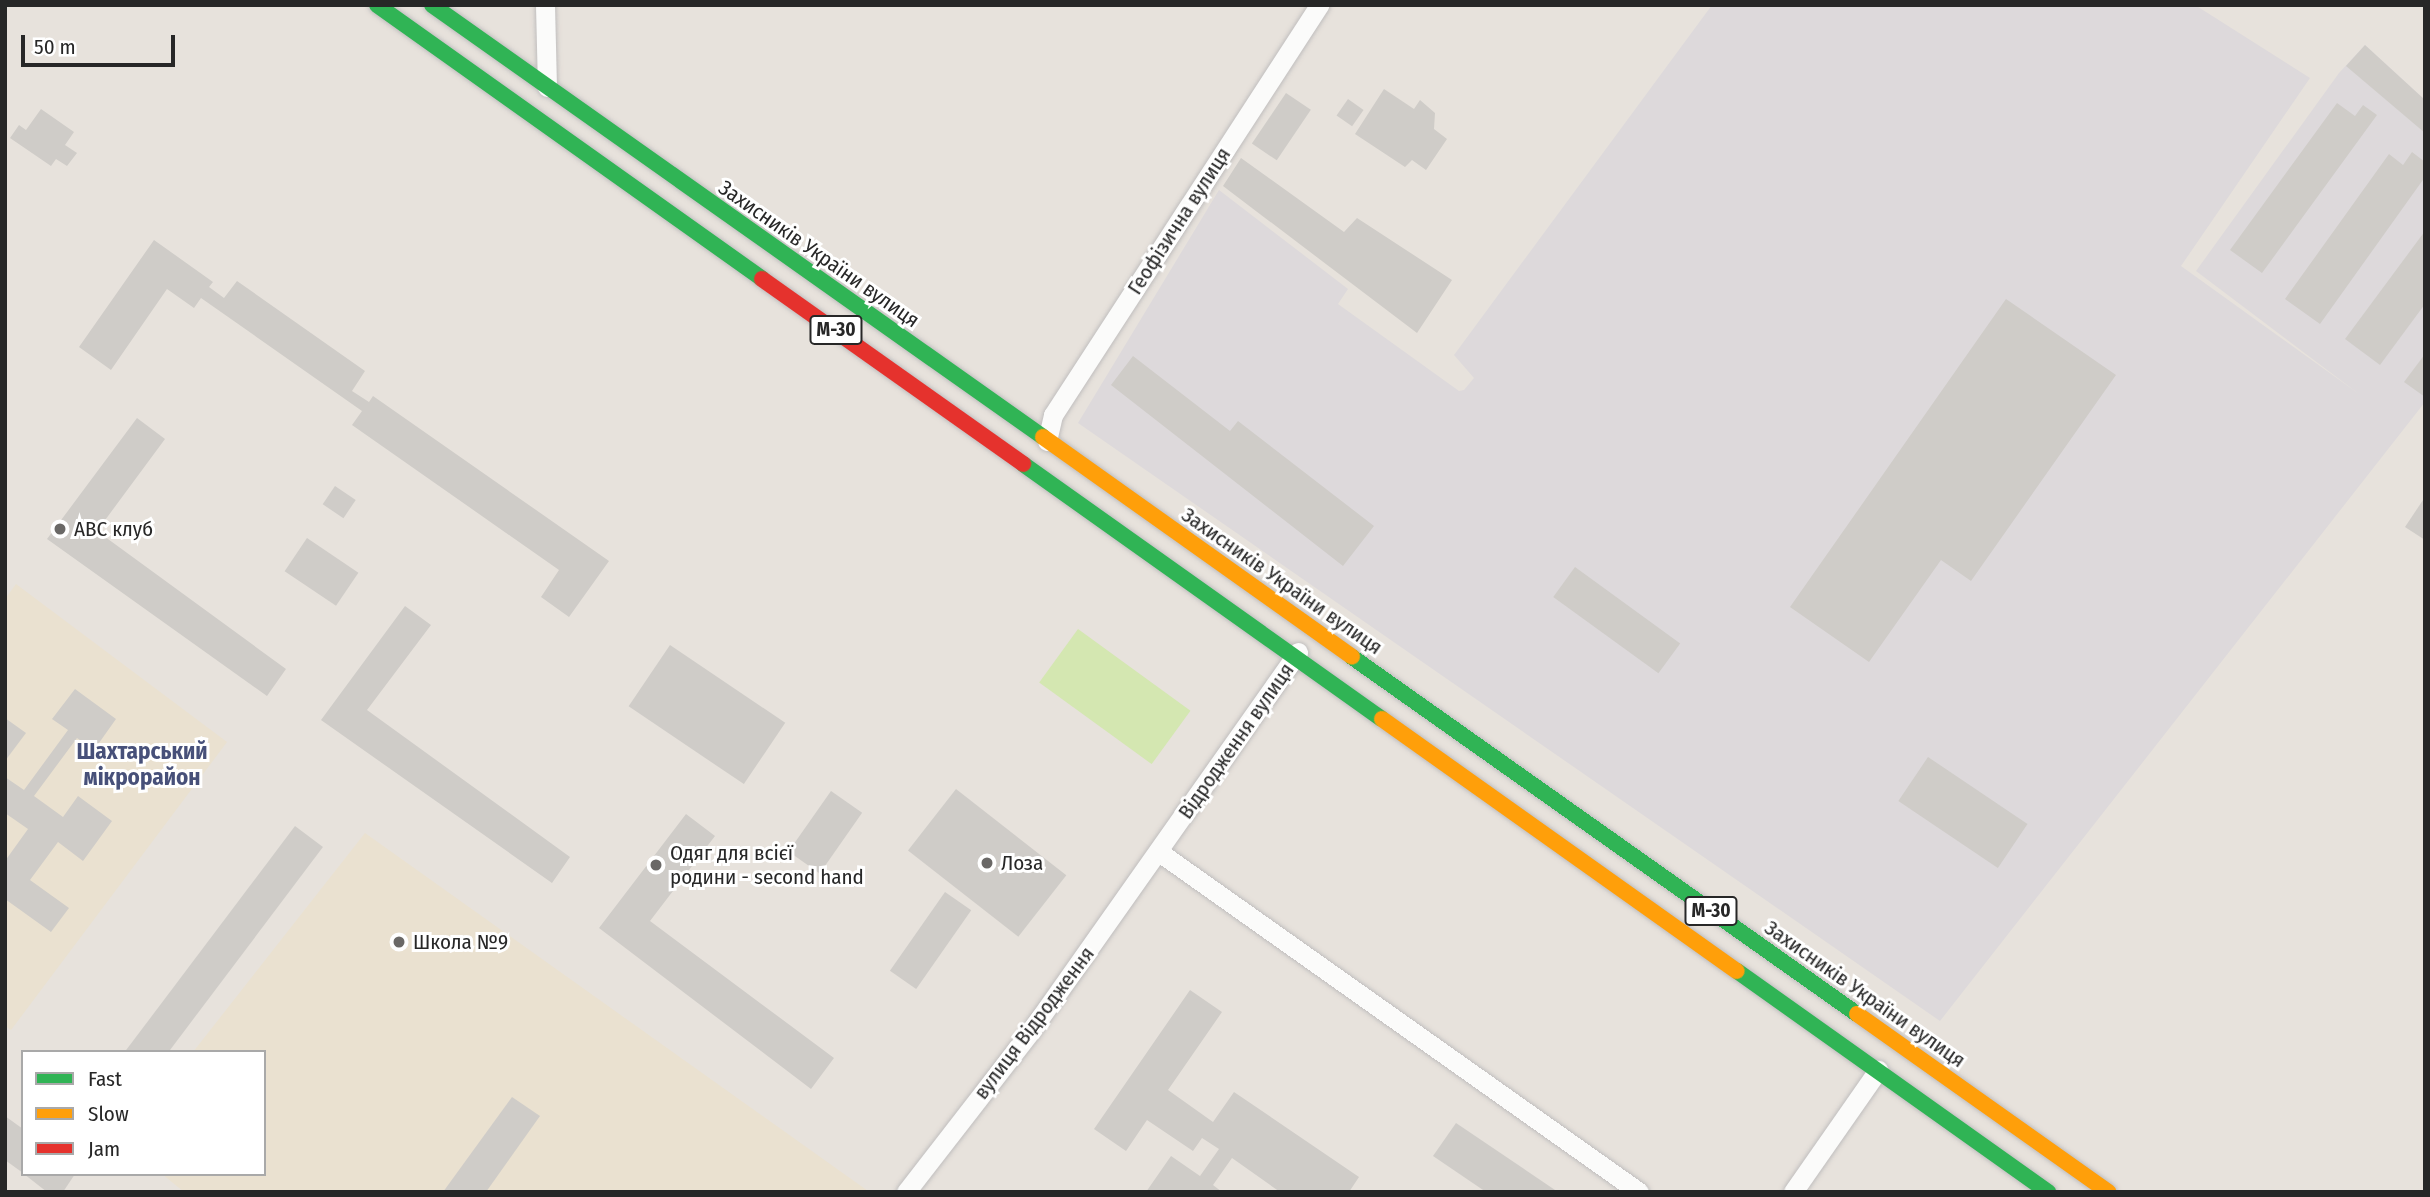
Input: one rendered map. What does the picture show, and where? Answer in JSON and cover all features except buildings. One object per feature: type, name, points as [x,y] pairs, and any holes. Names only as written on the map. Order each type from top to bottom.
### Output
[{"type":"highway","name":"М-30","points":[[377,5],[2049,1192]]},
{"type":"highway","name":"Захисників України вулиця","points":[[432,5],[2108,1192]]},
{"type":"street","points":[[545,5],[547,87]]},
{"type":"street","name":"Геофізична вулиця","points":[[1047,441],[1053,415],[1319,5]]},
{"type":"street","name":"Відродження вулиця","points":[[1159,852],[1315,630]]},
{"type":"street","points":[[1159,852],[1639,1192]]},
{"type":"street","name":"вулиця Відродження","points":[[906,1192],[1031,1032],[1159,852]]},
{"type":"street","points":[[1793,1192],[1878,1070]]},
{"type":"shaded area","points":[[1712,5],[2195,5],[2310,78],[2181,266],[2359,394],[2196,271],[2339,73],[2365,45],[2425,100],[2425,402],[1940,1021],[1078,423],[1219,190],[1348,289],[1338,304],[1459,391],[1464,390],[1474,378],[1454,355]]},
{"type":"shaded area","points":[[16,584],[227,742],[11,1030],[5,1026],[5,599]]},
{"type":"shaded area","name":"Школа №9","points":[[365,833],[868,1191],[184,1192],[164,1176],[266,1176],[266,1050],[195,1050]]},
{"type":"green space","points":[[1078,629],[1190,711],[1152,764],[1039,682]]},
{"type":"traffic: fast","points":[[377,5],[762,279]]},
{"type":"traffic: fast","points":[[432,5],[1043,437]]},
{"type":"traffic: fast","points":[[1023,464],[1382,719]]},
{"type":"traffic: fast","points":[[1352,657],[1857,1014]]},
{"type":"traffic: fast","points":[[1737,971],[2048,1192]]},
{"type":"traffic: slow","points":[[1043,437],[1352,657]]},
{"type":"traffic: slow","points":[[1382,719],[1737,971]]},
{"type":"traffic: slow","points":[[1857,1014],[2108,1192]]},
{"type":"traffic: jam","points":[[762,279],[1023,464]]},
{"type":"place","name":"ABC клуб","points":[[60,529]]},
{"type":"place","name":"Лоза","points":[[987,863]]},
{"type":"place","name":"Одяг для всієї родини - second hand","points":[[656,865]]},
{"type":"place","name":"Школа №9","points":[[399,942]]},
{"type":"district","name":"Шахтарський мікрорайон","points":[[142,764]]}]
